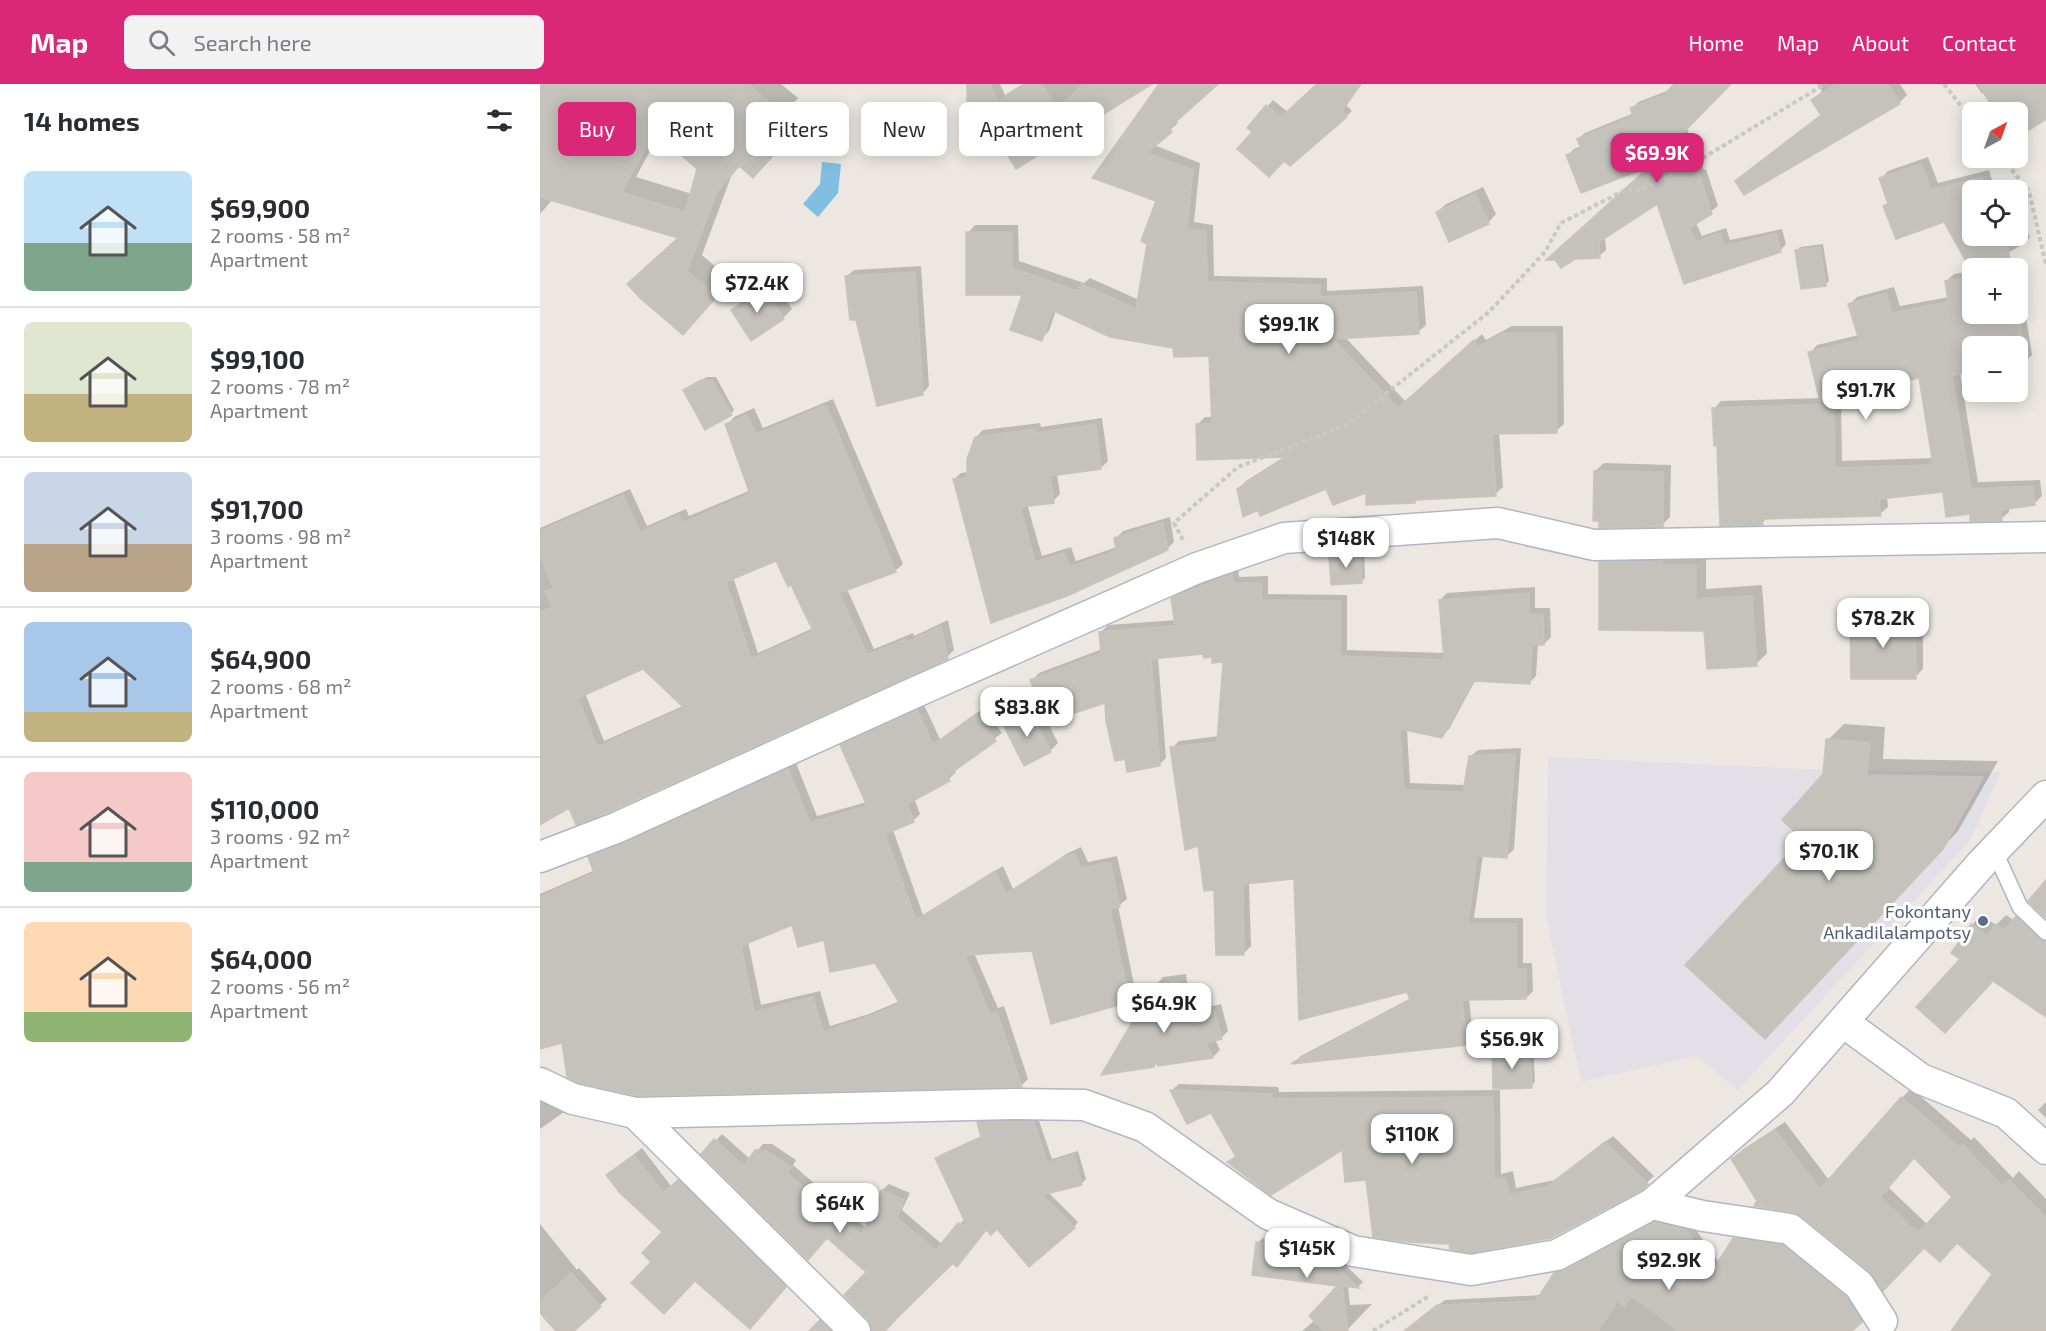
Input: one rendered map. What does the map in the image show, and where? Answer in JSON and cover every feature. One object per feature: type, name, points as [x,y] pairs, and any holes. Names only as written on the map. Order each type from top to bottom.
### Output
[{"type":"street","points":[[540,857],[616,828],[1197,568],[1284,538],[1498,524],[1594,545],[2046,537]]},
{"type":"street","points":[[540,1083],[573,1099],[635,1113],[1013,1104],[1084,1105],[1145,1127],[1268,1214],[1353,1251],[1471,1269],[1557,1255],[1652,1204],[1780,1093],[1994,850],[2046,796]]},
{"type":"street","points":[[1843,1022],[1921,1079],[2006,1113],[2046,1149]]},
{"type":"street","points":[[635,1113],[855,1331]]},
{"type":"street","points":[[1652,1204],[1702,1216],[1790,1229],[1859,1286],[1883,1328]]},
{"type":"lane","points":[[1994,850],[2020,907],[2046,932]]},
{"type":"path","points":[[1197,568],[1174,523],[1238,467],[1345,426],[1489,312],[1545,252],[1561,223],[1625,190],[1643,189],[1693,164],[1825,84]]},
{"type":"path","points":[[1944,84],[1962,107]]},
{"type":"path","points":[[2010,168],[2029,191],[2046,265]]},
{"type":"path","points":[[1373,1331],[1471,1269]]},
{"type":"shaded area","points":[[1548,757],[1829,770],[2001,772],[1970,841],[1738,1090],[1696,1056],[1581,1082],[1546,917]]},
{"type":"water","points":[[822,162],[841,164],[838,193],[818,217],[803,204],[820,184]]},
{"type":"building","points":[[540,84],[748,84],[768,102],[746,102],[746,156],[767,156],[770,159],[753,178],[739,166],[717,192],[687,271],[717,296],[683,335],[627,284],[678,238],[540,197]],"holes":[[[648,102],[734,102],[734,156],[682,156],[697,169],[685,212],[621,192],[648,144]]]},
{"type":"building","points":[[967,84],[990,84],[998,101],[1025,84],[1042,84],[1053,102],[967,102]]},
{"type":"building","points":[[1084,84],[1152,84],[1104,114],[1104,102],[1065,102]]},
{"type":"building","points":[[1159,84],[1218,84],[1169,128],[1172,132],[1147,153],[1193,170],[1187,229],[1206,231],[1207,282],[1320,285],[1320,297],[1416,292],[1419,334],[1333,339],[1398,408],[1474,340],[1478,347],[1503,333],[1556,333],[1557,433],[1492,434],[1496,496],[1366,505],[1366,493],[1333,505],[1326,489],[1260,516],[1258,510],[1243,517],[1237,489],[1286,457],[1197,460],[1196,424],[1212,424],[1209,356],[1174,357],[1173,348],[1110,337],[1052,310],[1042,341],[1010,330],[1022,295],[966,295],[966,232],[1012,232],[1012,268],[1078,291],[1081,284],[1136,309],[1147,244],[1141,241],[1156,201],[1092,178]]},
{"type":"building","points":[[1317,84],[1361,84],[1342,111],[1347,117],[1290,166],[1284,161],[1269,177],[1237,149],[1252,132],[1247,128],[1266,105],[1281,117]]},
{"type":"building","points":[[1674,84],[1731,84],[1681,135],[1699,174],[1712,214],[1689,228],[1696,242],[1720,233],[1724,246],[1776,234],[1781,252],[1684,284],[1657,204],[1599,242],[1600,258],[1575,259],[1561,268],[1555,260],[1546,260],[1649,167],[1581,193],[1566,155],[1581,149],[1577,139],[1633,116],[1630,108],[1664,95]]},
{"type":"building","points":[[1837,84],[1888,84],[1900,104],[1744,195],[1735,181],[1821,115],[1811,100]]},
{"type":"building","points":[[1978,84],[2046,84],[2046,119],[2028,131],[2028,102],[1990,102]]},
{"type":"building","points":[[1008,156],[1037,156],[1016,169]]},
{"type":"building","points":[[1921,164],[1931,190],[1962,182],[1962,246],[2008,246],[2009,258],[1964,258],[1944,222],[1896,239],[1883,206],[1888,204],[1879,178]]},
{"type":"building","points":[[1475,194],[1489,224],[1449,242],[1436,212]]},
{"type":"building","points":[[1820,247],[1826,286],[1801,289],[1795,250]]},
{"type":"building","points":[[915,272],[923,395],[877,406],[856,320],[850,320],[845,276]]},
{"type":"building","points":[[1962,278],[1962,324],[2020,324],[2021,336],[1962,336],[1962,374],[1952,375],[1971,489],[2033,486],[2035,505],[2001,510],[2002,521],[1970,521],[1970,514],[1946,517],[1943,492],[1879,499],[1881,516],[1762,519],[1763,525],[1720,526],[1717,446],[1714,446],[1712,408],[1834,404],[1835,468],[1933,465],[1919,378],[1820,402],[1808,352],[1859,340],[1848,304],[1886,293],[1892,313],[1948,302],[1945,281]]},
{"type":"building","points":[[764,288],[784,319],[751,341],[731,310]]},
{"type":"building","points":[[701,380],[712,380],[732,415],[705,430],[683,390]]},
{"type":"building","points":[[826,405],[896,572],[839,593],[867,655],[906,639],[907,642],[941,626],[948,659],[609,812],[576,825],[569,808],[540,825],[540,612],[552,607],[545,591],[553,588],[540,555],[540,531],[623,495],[640,532],[679,515],[682,523],[750,494],[725,424],[747,415],[756,434]],"holes":[[[776,561],[788,587],[791,585],[813,631],[751,659],[726,582]],[[643,669],[684,708],[597,747],[578,698]]]},
{"type":"building","points":[[1096,424],[1101,469],[1050,476],[1054,503],[1020,507],[1035,562],[1065,553],[1069,567],[1116,551],[1114,538],[1163,522],[1168,550],[1067,596],[991,623],[953,479],[967,478],[967,459],[975,437],[1034,429],[1035,433]]},
{"type":"building","points":[[1594,471],[1663,472],[1663,527],[1599,528],[1599,521],[1593,521]]},
{"type":"building","points":[[1360,554],[1362,583],[1331,585],[1329,556]]},
{"type":"building","points":[[1662,561],[1662,565],[1696,565],[1696,599],[1752,596],[1757,666],[1707,669],[1704,631],[1599,630],[1599,562]]},
{"type":"building","points":[[1232,574],[1233,583],[1261,583],[1262,600],[1341,601],[1340,656],[1444,660],[1439,600],[1529,593],[1529,614],[1543,615],[1544,645],[1532,645],[1530,684],[1473,681],[1442,738],[1400,729],[1404,790],[1463,792],[1469,756],[1515,754],[1507,858],[1477,856],[1468,924],[1516,924],[1517,969],[1526,969],[1526,999],[1462,1000],[1467,1045],[1292,1064],[1410,1000],[1407,992],[1299,1020],[1294,879],[1243,884],[1244,955],[1216,955],[1214,890],[1204,891],[1198,846],[1185,850],[1170,747],[1217,742],[1223,662],[1212,663],[1212,657],[1204,658],[1203,654],[1151,659],[1160,766],[1127,772],[1125,759],[1115,761],[1106,721],[1105,703],[1047,722],[1030,680],[1101,653],[1099,632],[1175,626],[1171,598]]},
{"type":"building","points":[[1915,619],[1916,679],[1851,679],[1850,620]]},
{"type":"building","points":[[917,710],[933,745],[976,714],[996,741],[947,776],[950,781],[907,804],[914,822],[885,834],[916,920],[995,871],[1006,894],[1074,853],[1081,868],[1110,862],[1120,907],[1110,909],[1130,1002],[1051,1024],[1032,951],[965,955],[990,1014],[997,1012],[1022,1087],[637,1096],[579,1083],[567,1077],[562,1043],[540,1049],[540,897],[594,873],[588,857],[623,844],[788,769],[810,823],[867,806],[840,745]],"holes":[[[792,925],[798,947],[824,940],[830,972],[875,963],[900,1004],[823,1032],[813,997],[754,1012],[741,946]]]},
{"type":"building","points":[[1029,710],[1051,752],[1024,766],[1003,724]]},
{"type":"building","points":[[1826,739],[1870,743],[1867,775],[1983,777],[1943,849],[1765,1039],[1685,965],[1802,839],[1782,820],[1823,774]]},
{"type":"building","points":[[2046,880],[2046,918],[2028,901]]},
{"type":"building","points":[[2016,916],[2039,939],[2046,941],[2046,1017],[1993,981],[1945,1033],[1916,1007],[1960,959],[1951,953],[1971,924],[1988,936],[1995,924],[2004,930]]},
{"type":"building","points":[[1179,981],[1184,1018],[1214,1010],[1222,1039],[1206,1043],[1213,1058],[1158,1066],[1156,1062],[1154,1067],[1101,1075],[1155,984]]},
{"type":"building","points":[[1530,1051],[1532,1088],[1493,1089],[1492,1052]]},
{"type":"building","points":[[1170,1090],[1272,1094],[1272,1099],[1493,1097],[1494,1180],[1506,1178],[1509,1195],[1546,1187],[1605,1142],[1648,1184],[1642,1190],[1551,1238],[1471,1253],[1450,1249],[1449,1244],[1373,1237],[1366,1180],[1345,1182],[1342,1150],[1271,1195],[1227,1162],[1236,1157],[1211,1113],[1187,1124]]},
{"type":"building","points":[[1901,1097],[1960,1148],[1963,1145],[2002,1186],[2009,1180],[2046,1217],[2046,1331],[1951,1331],[1992,1274],[1957,1243],[1940,1262],[1924,1248],[1883,1291],[1870,1272],[1801,1216],[1793,1212],[1754,1206],[1757,1201],[1731,1159],[1775,1130],[1820,1189]],"holes":[[[1914,1158],[1952,1197],[1918,1233],[1880,1197]]]},
{"type":"building","points":[[977,1122],[1034,1122],[1047,1163],[1074,1155],[1082,1185],[1042,1195],[1075,1228],[1029,1267],[997,1229],[991,1235],[986,1230],[957,1267],[936,1250],[958,1223],[967,1226],[935,1158],[981,1137]]},
{"type":"building","points":[[714,1139],[744,1166],[755,1150],[765,1150],[791,1167],[787,1173],[862,1235],[881,1190],[904,1200],[897,1218],[952,1264],[884,1331],[872,1331],[867,1319],[844,1295],[866,1272],[827,1238],[808,1260],[701,1154]]},
{"type":"building","points":[[634,1155],[663,1193],[678,1180],[786,1287],[750,1329],[695,1281],[664,1314],[631,1283],[651,1262],[642,1253],[662,1232],[620,1193],[606,1175]]},
{"type":"building","points":[[1654,1222],[1686,1230],[1713,1270],[1733,1238],[1783,1245],[1846,1297],[1862,1322],[1852,1331],[1678,1331],[1631,1296],[1624,1306],[1617,1301],[1598,1331],[1404,1331],[1437,1305],[1536,1301],[1554,1273],[1565,1270]]},
{"type":"building","points":[[1256,1242],[1303,1248],[1329,1259],[1359,1288],[1342,1286],[1348,1331],[1324,1331],[1309,1316],[1337,1286],[1252,1275]]},
{"type":"building","points":[[571,1273],[601,1307],[574,1331],[556,1331],[540,1313],[540,1301]]},
{"type":"building","points":[[820,1320],[830,1331],[809,1331]]},
{"type":"place","name":"Fokontany Ankadilalampotsy","points":[[1983,921]]}]
